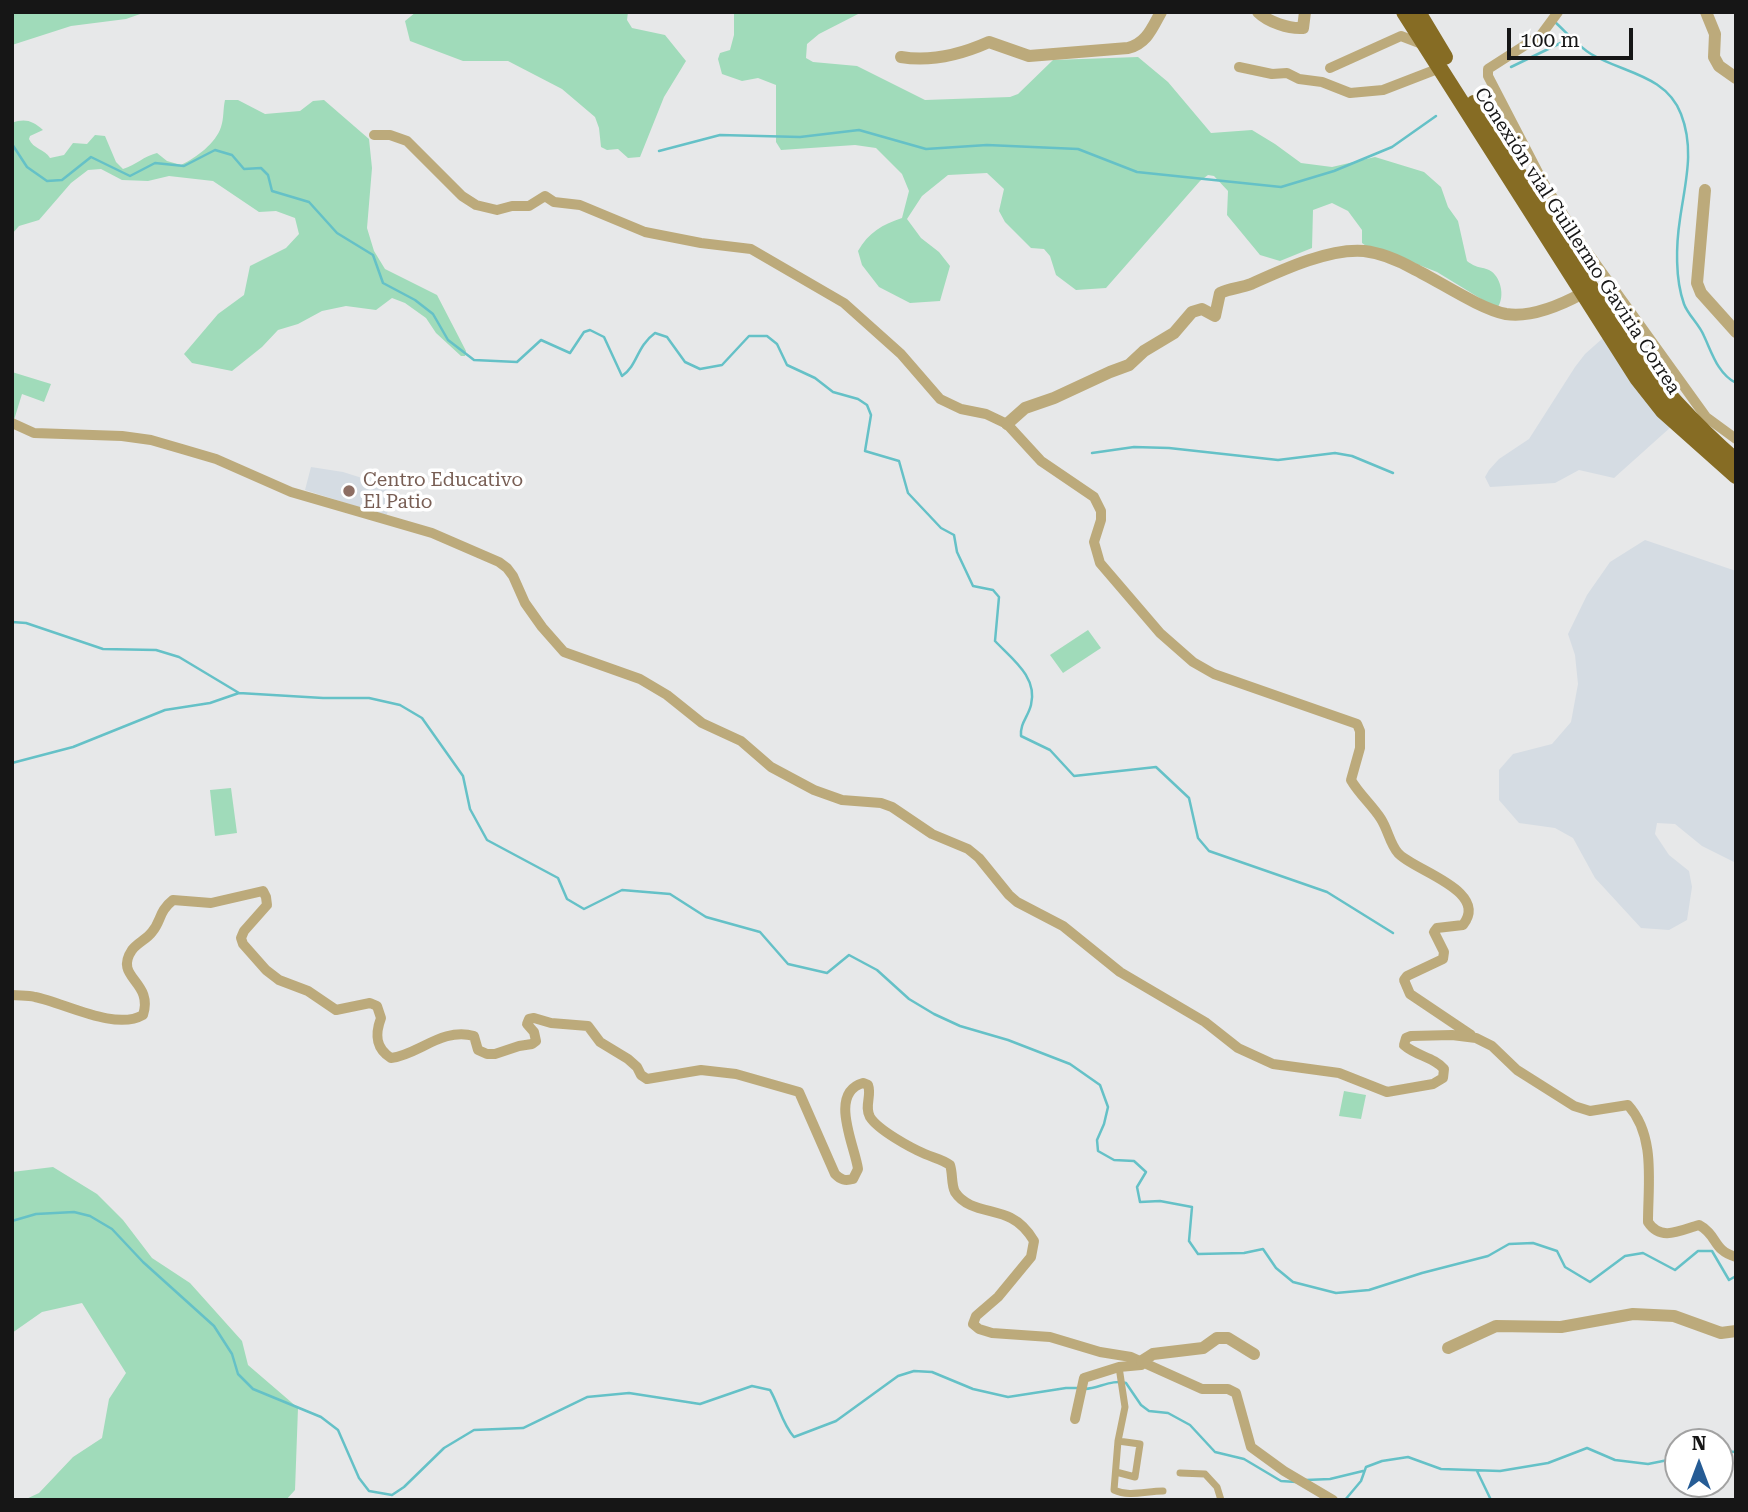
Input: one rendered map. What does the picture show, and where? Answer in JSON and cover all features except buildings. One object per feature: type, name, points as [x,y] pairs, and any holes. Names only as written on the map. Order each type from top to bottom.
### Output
[{"type":"highway","name":"Conexión vial Guillermo Gaviria Correa","points":[[1410,14],[1424,44],[1650,395],[1663,411],[1736,476]]},
{"type":"highway","name":"Conexión vial Guillermo Gaviria Correa","points":[[1410,14],[1621,335],[1658,385],[1703,422],[1736,461]]},
{"type":"street","points":[[901,57],[928,59],[971,50],[989,42],[1029,56],[1128,48],[1147,37],[1161,12]]},
{"type":"street","points":[[1258,12],[1269,22],[1298,29],[1303,28],[1305,12]]},
{"type":"street","points":[[1558,12],[1541,35],[1488,69],[1488,76],[1543,182],[1583,246],[1703,422],[1736,439]]},
{"type":"street","points":[[1706,12],[1715,34],[1714,57],[1719,66],[1736,78]]},
{"type":"street","points":[[1401,36],[1410,14]]},
{"type":"street","points":[[1330,68],[1401,36],[1424,44]]},
{"type":"street","points":[[1239,67],[1272,74],[1287,73],[1350,93],[1383,90],[1440,68]]},
{"type":"street","points":[[374,135],[390,135],[407,141],[468,202],[476,205],[497,210],[528,206],[545,196],[554,202],[572,203],[592,209],[645,232],[751,249],[844,303],[901,354],[940,398],[961,409],[986,414],[1007,424],[1041,461],[1094,497],[1101,511],[1094,542],[1100,563],[1160,633],[1193,662],[1214,674],[1357,724],[1361,740],[1351,780],[1355,787],[1381,819],[1398,853],[1405,860],[1431,872],[1449,885],[1462,896],[1468,907],[1463,925],[1437,928],[1434,932],[1444,952],[1443,959],[1407,976],[1404,980],[1410,994],[1492,1046],[1517,1070],[1574,1105],[1590,1111],[1628,1105],[1641,1122],[1644,1133],[1650,1178],[1648,1223],[1662,1234],[1672,1234],[1699,1225],[1713,1237],[1719,1249],[1736,1258]]},
{"type":"street","points":[[1705,190],[1697,283],[1701,293],[1736,332]]},
{"type":"street","points":[[1007,424],[1025,408],[1129,365],[1144,351],[1174,333],[1192,312],[1202,309],[1215,316],[1220,293],[1249,285],[1292,265],[1350,251],[1365,251],[1391,257],[1504,314],[1543,310],[1583,293]]},
{"type":"street","points":[[12,423],[34,433],[122,436],[151,440],[216,459],[291,492],[432,533],[499,562],[513,576],[542,627],[564,652],[640,679],[667,695],[702,723],[741,741],[771,767],[804,786],[842,800],[881,803],[892,807],[932,834],[968,849],[1017,902],[1063,926],[1128,978],[1205,1022],[1238,1048],[1259,1059],[1273,1064],[1339,1073],[1387,1092],[1433,1084],[1443,1078],[1444,1069],[1440,1064],[1412,1052],[1404,1045],[1406,1038],[1411,1035],[1452,1035],[1476,1038]]},
{"type":"street","points":[[12,995],[32,996],[108,1018],[136,1019],[143,1015],[147,1004],[143,991],[130,976],[128,959],[132,949],[152,932],[163,908],[173,900],[211,903],[263,891],[267,897],[267,905],[244,931],[241,939],[243,944],[266,970],[279,980],[308,991],[336,1010],[370,1003],[377,1006],[381,1018],[376,1033],[378,1041],[386,1055],[391,1058],[447,1036],[467,1034],[474,1036],[478,1050],[487,1054],[532,1044],[536,1037],[527,1024],[528,1019],[534,1018],[551,1023],[588,1026],[600,1042],[628,1059],[647,1079],[701,1070],[736,1074],[799,1092],[835,1174],[847,1181],[853,1179],[858,1169],[846,1125],[847,1101],[854,1088],[863,1083],[869,1085],[871,1091],[867,1108],[874,1122],[926,1155],[946,1161],[950,1165],[954,1191],[960,1198],[980,1209],[1010,1218],[1023,1226],[1034,1241],[1031,1256],[998,1297],[975,1316],[973,1324],[992,1333],[1050,1337],[1142,1361],[1184,1383],[1202,1389],[1228,1389],[1236,1393],[1251,1447],[1284,1471],[1333,1500]]},
{"type":"street","points":[[1448,1348],[1496,1326],[1561,1327],[1633,1314],[1674,1316],[1721,1333],[1736,1331]]},
{"type":"street","points":[[1075,1419],[1084,1378],[1141,1365],[1142,1361],[1153,1354],[1203,1348],[1217,1338],[1228,1338],[1254,1354]]},
{"type":"street","points":[[1120,1370],[1125,1408],[1118,1441],[1115,1491],[1137,1494],[1163,1491]]},
{"type":"street","points":[[1116,1472],[1135,1477],[1140,1444],[1118,1441]]},
{"type":"street","points":[[1180,1473],[1205,1474],[1217,1487],[1221,1500]]},
{"type":"shaded area","points":[[1603,338],[1672,426],[1614,478],[1579,470],[1555,483],[1490,487],[1485,477],[1489,470],[1499,459],[1529,439],[1575,367]]},
{"type":"shaded area","points":[[311,467],[343,472],[397,489],[386,516],[305,490]]},
{"type":"shaded area","points":[[1645,540],[1736,571],[1736,863],[1702,846],[1675,824],[1657,823],[1655,834],[1669,855],[1689,871],[1692,887],[1687,920],[1669,930],[1641,928],[1595,878],[1573,838],[1555,828],[1519,823],[1499,800],[1499,770],[1513,754],[1552,744],[1571,722],[1578,684],[1575,655],[1568,634],[1587,595],[1610,562]]},
{"type":"green space","points":[[12,12],[146,12],[126,19],[71,26],[12,45]]},
{"type":"green space","points":[[416,12],[628,12],[627,20],[632,28],[665,35],[686,61],[664,97],[640,157],[628,158],[618,149],[607,150],[601,147],[595,117],[562,89],[508,61],[463,61],[410,41],[405,21]]},
{"type":"green space","points":[[734,12],[862,12],[819,34],[807,44],[806,58],[813,62],[857,66],[925,100],[1010,97],[1018,94],[1053,60],[1138,57],[1168,82],[1211,133],[1252,130],[1301,163],[1332,167],[1375,157],[1424,172],[1441,187],[1448,207],[1458,221],[1467,261],[1489,270],[1496,277],[1501,287],[1500,302],[1498,307],[1491,305],[1437,272],[1369,248],[1362,243],[1362,230],[1348,211],[1332,203],[1313,210],[1312,248],[1280,261],[1260,255],[1227,215],[1228,191],[1214,176],[1208,175],[1106,288],[1076,290],[1056,275],[1050,256],[1044,249],[1031,248],[1005,222],[999,211],[1004,189],[987,173],[948,175],[922,196],[907,219],[921,238],[939,252],[950,266],[940,301],[910,303],[879,287],[862,265],[858,251],[866,239],[877,230],[902,218],[909,191],[902,174],[876,148],[855,145],[781,150],[776,142],[776,85],[758,78],[742,81],[722,74],[718,59],[720,53],[730,50],[734,35]]},
{"type":"green space","points":[[225,100],[238,100],[265,114],[300,111],[313,101],[324,100],[369,139],[372,168],[367,228],[374,251],[385,269],[437,295],[466,351],[465,356],[461,356],[436,333],[426,318],[405,303],[392,298],[376,310],[346,306],[322,311],[298,324],[278,330],[232,371],[192,363],[184,354],[218,314],[244,295],[250,266],[286,248],[299,234],[295,218],[276,211],[259,212],[213,181],[169,176],[148,181],[122,180],[101,169],[88,170],[71,183],[39,220],[19,226],[12,234],[12,123],[29,121],[43,130],[29,139],[50,158],[64,155],[73,143],[87,144],[95,135],[105,136],[116,162],[123,169],[157,153],[167,161],[181,165],[199,154],[215,139],[222,124]]},
{"type":"green space","points":[[12,372],[51,384],[44,402],[22,394],[14,420]]},
{"type":"green space","points":[[1088,630],[1101,648],[1063,673],[1050,655]]},
{"type":"green space","points":[[231,788],[237,833],[215,836],[210,790]]},
{"type":"green space","points":[[1344,1091],[1366,1095],[1361,1119],[1339,1116]]},
{"type":"green space","points":[[53,1167],[97,1194],[123,1220],[152,1258],[190,1283],[242,1341],[248,1365],[298,1408],[295,1490],[286,1500],[24,1500],[39,1493],[73,1457],[102,1438],[109,1399],[126,1373],[82,1303],[42,1312],[12,1333],[12,1172]]},
{"type":"waterway","points":[[1555,22],[1591,54],[1642,76],[1665,91],[1681,114],[1688,154],[1678,240],[1677,262],[1681,294],[1716,362],[1736,383]]},
{"type":"waterway","points":[[1511,67],[1571,38]]},
{"type":"waterway","points":[[659,151],[720,135],[800,137],[859,130],[926,149],[987,145],[1078,149],[1137,172],[1281,187],[1334,171],[1392,147],[1436,116]]},
{"type":"waterway","points":[[12,144],[27,167],[47,181],[62,180],[91,157],[130,176],[155,163],[184,166],[215,150],[232,155],[244,169],[261,168],[268,175],[272,191],[309,202],[337,233],[373,255],[383,283],[415,300],[433,314],[448,340],[474,360],[517,362],[541,340],[570,353],[584,332],[590,330],[604,337],[622,376],[655,333],[667,337],[685,362],[700,369],[722,365],[749,336],[767,336],[777,344],[787,365],[815,378],[833,392],[858,399],[867,405],[871,415],[865,451],[899,461],[908,493],[941,528],[954,535],[957,552],[973,586],[993,590],[999,597],[995,641],[1022,669],[1031,686],[1031,705],[1021,736],[1050,750],[1074,776],[1156,767],[1189,798],[1198,838],[1209,851],[1327,892],[1393,933]]},
{"type":"waterway","points":[[1092,453],[1134,447],[1169,448],[1278,460],[1335,453],[1352,456],[1393,473]]},
{"type":"waterway","points":[[12,622],[26,623],[103,649],[156,650],[179,657],[239,693],[369,698],[400,705],[422,718],[463,776],[470,809],[487,840],[558,878],[567,899],[584,909],[622,890],[670,894],[706,917],[760,932],[788,964],[827,973],[849,955],[877,970],[909,999],[934,1014],[960,1026],[1008,1040],[1070,1064],[1100,1085],[1108,1107],[1097,1140],[1098,1151],[1114,1160],[1134,1161],[1146,1172],[1137,1187],[1140,1202],[1160,1201],[1192,1207],[1189,1241],[1198,1254],[1244,1253],[1263,1249],[1276,1268],[1293,1282],[1336,1293],[1369,1290],[1488,1256],[1509,1244],[1533,1243],[1557,1251],[1565,1267],[1590,1282],[1625,1256],[1643,1253],[1675,1270],[1698,1251],[1712,1251],[1729,1280],[1736,1276]]},
{"type":"waterway","points":[[12,763],[73,747],[165,710],[210,703],[239,693]]},
{"type":"waterway","points":[[12,1221],[36,1214],[74,1212],[90,1216],[112,1229],[143,1262],[214,1326],[232,1354],[238,1374],[253,1389],[321,1417],[338,1430],[359,1478],[369,1491],[392,1495],[404,1487],[444,1448],[474,1430],[523,1428],[587,1397],[629,1393],[700,1404],[752,1386],[770,1390],[786,1426],[794,1437],[836,1421],[898,1376],[914,1371],[932,1372],[973,1389],[1008,1397],[1078,1388]]},
{"type":"waterway","points":[[1085,1389],[1116,1382],[1126,1383],[1141,1405],[1149,1411],[1168,1413],[1190,1425],[1215,1452],[1244,1459],[1281,1481],[1296,1482]]},
{"type":"waterway","points":[[1345,1500],[1361,1481],[1366,1467],[1382,1461],[1408,1457],[1441,1469],[1500,1471],[1548,1463],[1587,1448],[1615,1460],[1648,1464],[1664,1461]]},
{"type":"waterway","points":[[1306,1480],[1330,1479],[1363,1471]]},
{"type":"waterway","points":[[1477,1471],[1491,1500]]},
{"type":"place","name":"Centro Educativo El Patio","points":[[349,491]]}]
